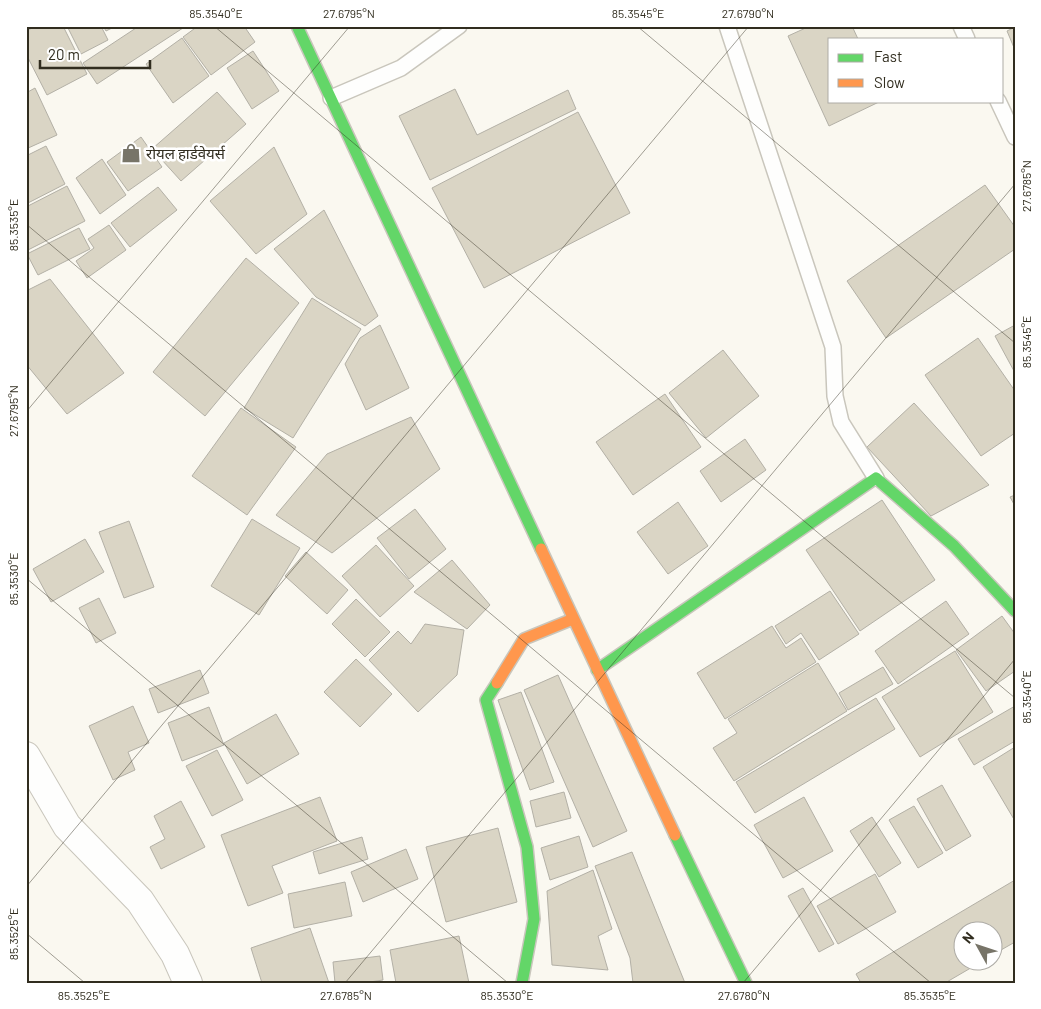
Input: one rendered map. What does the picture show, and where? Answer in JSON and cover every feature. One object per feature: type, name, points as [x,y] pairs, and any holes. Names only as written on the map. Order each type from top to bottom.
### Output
[{"type":"main road","points":[[297,26],[688,866],[746,983]]},
{"type":"main road","points":[[597,670],[876,478],[954,546],[1015,611]]},
{"type":"main road","points":[[522,983],[534,919],[527,846],[486,700],[524,639],[573,619]]},
{"type":"street","points":[[26,756],[68,826],[140,901],[175,954],[188,983]]},
{"type":"lane","points":[[331,98],[401,68],[459,26]]},
{"type":"lane","points":[[727,26],[832,347],[835,396],[841,422],[876,478]]},
{"type":"lane","points":[[961,26],[967,38]]},
{"type":"lane","points":[[998,102],[1015,137]]},
{"type":"building","points":[[36,26],[63,26],[87,74],[47,95],[26,54],[26,31]]},
{"type":"building","points":[[67,26],[101,26],[108,40],[81,54]]},
{"type":"building","points":[[103,26],[116,26],[106,31]]},
{"type":"building","points":[[139,26],[186,26],[97,84],[83,63]]},
{"type":"building","points":[[198,26],[244,26],[255,42],[211,75],[183,37]]},
{"type":"building","points":[[810,26],[852,26],[858,38],[828,38],[828,102],[879,102],[829,126],[788,36]]},
{"type":"building","points":[[1015,27],[1015,50],[1007,31]]},
{"type":"building","points":[[182,38],[209,76],[173,103],[146,64]]},
{"type":"building","points":[[253,51],[279,91],[252,109],[227,68]]},
{"type":"building","points":[[35,88],[57,135],[26,149],[26,93]]},
{"type":"building","points":[[455,89],[477,135],[568,90],[576,109],[430,180],[399,116]]},
{"type":"building","points":[[217,92],[246,124],[181,181],[152,149]]},
{"type":"building","points":[[578,112],[630,213],[484,288],[432,188]]},
{"type":"building","points":[[141,137],[162,167],[128,191],[107,162]]},
{"type":"building","points":[[46,146],[65,184],[26,204],[26,156]]},
{"type":"building","points":[[274,147],[307,214],[256,254],[210,201]]},
{"type":"building","points":[[102,159],[126,195],[100,214],[76,178]]},
{"type":"building","points":[[985,185],[1015,227],[1015,249],[886,338],[847,281]]},
{"type":"building","points":[[67,186],[85,221],[26,251],[26,207]]},
{"type":"building","points":[[158,187],[177,210],[130,247],[111,223]]},
{"type":"building","points":[[324,210],[378,316],[365,326],[316,297],[274,249]]},
{"type":"building","points":[[109,225],[126,250],[87,278],[76,261],[94,248],[88,239]]},
{"type":"building","points":[[79,228],[90,249],[38,275],[27,254]]},
{"type":"building","points":[[246,258],[299,303],[205,416],[153,372]]},
{"type":"building","points":[[50,279],[124,373],[67,414],[26,364],[26,291]]},
{"type":"building","points":[[312,298],[361,329],[293,438],[244,408]]},
{"type":"building","points":[[380,325],[409,388],[366,410],[345,364],[360,338]]},
{"type":"building","points":[[1015,325],[1015,370],[1014,371],[995,336]]},
{"type":"building","points":[[978,338],[1015,391],[1015,433],[981,456],[925,375]]},
{"type":"building","points":[[723,350],[759,396],[706,438],[669,393]]},
{"type":"building","points":[[665,394],[701,447],[633,495],[596,442]]},
{"type":"building","points":[[914,403],[989,485],[931,516],[867,447]]},
{"type":"building","points":[[241,408],[296,447],[247,515],[192,476]]},
{"type":"building","points":[[411,417],[440,469],[332,553],[276,515],[327,454]]},
{"type":"building","points":[[745,439],[766,470],[721,502],[700,471]]},
{"type":"building","points":[[1015,495],[1015,506],[1010,497]]},
{"type":"building","points":[[882,500],[935,580],[860,631],[806,550]]},
{"type":"building","points":[[678,502],[708,546],[668,574],[637,532]]},
{"type":"building","points":[[415,509],[446,549],[409,579],[377,538]]},
{"type":"building","points":[[252,519],[300,548],[259,615],[211,586]]},
{"type":"building","points":[[129,521],[154,587],[124,598],[99,532]]},
{"type":"building","points":[[85,539],[104,572],[51,602],[33,569]]},
{"type":"building","points":[[376,545],[414,586],[380,617],[342,576]]},
{"type":"building","points":[[306,552],[348,590],[327,614],[285,576]]},
{"type":"building","points":[[452,560],[490,605],[467,629],[414,592]]},
{"type":"building","points":[[830,591],[859,634],[819,660],[801,633],[786,644],[775,626]]},
{"type":"building","points":[[99,598],[116,633],[96,643],[79,608]]},
{"type":"building","points":[[356,599],[390,632],[365,657],[332,624]]},
{"type":"building","points":[[946,601],[969,634],[898,684],[875,651]]},
{"type":"building","points":[[1002,616],[1015,634],[1015,671],[986,691],[956,650]]},
{"type":"building","points":[[425,624],[464,630],[457,675],[418,712],[369,660],[398,631],[411,644]]},
{"type":"building","points":[[772,626],[786,648],[801,638],[816,662],[725,719],[697,673]]},
{"type":"building","points":[[955,651],[993,712],[920,757],[882,697]]},
{"type":"building","points":[[356,659],[392,694],[360,727],[324,692]]},
{"type":"building","points":[[818,663],[847,711],[734,781],[713,748],[737,733],[728,719]]},
{"type":"building","points":[[883,667],[893,684],[848,710],[839,693]]},
{"type":"building","points":[[200,670],[209,693],[158,713],[149,689]]},
{"type":"building","points":[[558,675],[627,831],[593,847],[524,690]]},
{"type":"building","points":[[521,692],[554,782],[530,790],[498,700]]},
{"type":"building","points":[[876,698],[895,729],[755,813],[736,782]]},
{"type":"building","points":[[133,706],[149,743],[128,752],[135,770],[113,780],[89,726]]},
{"type":"building","points":[[1015,706],[1015,741],[974,765],[958,739]]},
{"type":"building","points":[[209,707],[224,745],[182,761],[168,723]]},
{"type":"building","points":[[276,714],[299,754],[247,784],[224,743]]},
{"type":"building","points":[[1015,747],[1015,821],[983,767]]},
{"type":"building","points":[[217,750],[243,800],[212,816],[186,766]]},
{"type":"building","points":[[942,785],[971,836],[946,851],[917,799]]},
{"type":"building","points":[[564,792],[571,818],[536,827],[530,801]]},
{"type":"building","points":[[320,797],[337,841],[272,866],[283,893],[248,906],[221,835]]},
{"type":"building","points":[[804,797],[833,851],[783,878],[754,825]]},
{"type":"building","points":[[181,801],[205,847],[161,869],[150,847],[165,839],[154,816]]},
{"type":"building","points":[[914,806],[943,853],[918,868],[889,820]]},
{"type":"building","points":[[872,817],[901,863],[879,877],[850,831]]},
{"type":"building","points":[[498,828],[517,902],[446,922],[426,847]]},
{"type":"building","points":[[579,836],[588,867],[550,880],[541,848]]},
{"type":"building","points":[[362,837],[368,859],[319,874],[313,852]]},
{"type":"building","points":[[406,849],[418,879],[363,902],[351,872]]},
{"type":"building","points":[[632,852],[685,983],[633,983],[630,958],[595,866]]},
{"type":"building","points":[[593,870],[612,929],[598,936],[608,970],[552,965],[547,891]]},
{"type":"building","points":[[875,874],[896,912],[838,944],[817,906]]},
{"type":"building","points":[[1015,880],[1015,942],[1004,948],[1004,922],[954,922],[954,972],[964,972],[945,983],[861,983],[856,974]]},
{"type":"building","points":[[345,882],[352,916],[294,928],[288,894]]},
{"type":"building","points":[[803,888],[834,944],[819,952],[788,896]]},
{"type":"building","points":[[310,928],[329,983],[262,983],[251,948]]},
{"type":"building","points":[[459,936],[469,983],[396,983],[390,950]]},
{"type":"building","points":[[380,956],[383,980],[363,983],[335,983],[333,962]]},
{"type":"traffic: fast","points":[[297,26],[541,549]]},
{"type":"traffic: fast","points":[[597,670],[876,478],[954,546],[1015,611]]},
{"type":"traffic: fast","points":[[497,683],[486,700],[527,847],[534,919],[522,983]]},
{"type":"traffic: fast","points":[[675,835],[746,983]]},
{"type":"traffic: slow","points":[[541,549],[675,835]]},
{"type":"traffic: slow","points":[[497,683],[524,639],[573,619]]},
{"type":"place","name":"रोयल हार्डवेयर्स","points":[[131,153]]}]
